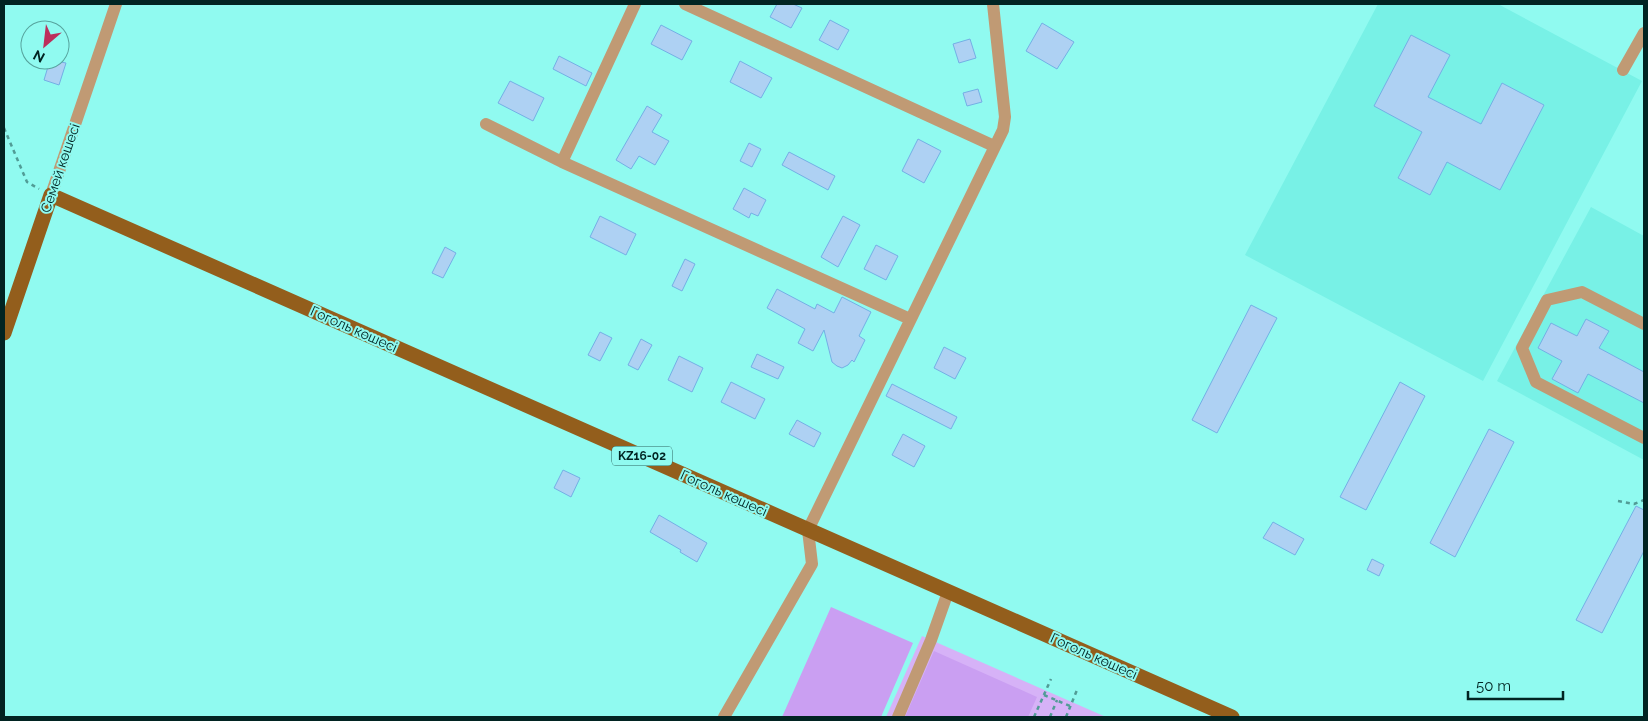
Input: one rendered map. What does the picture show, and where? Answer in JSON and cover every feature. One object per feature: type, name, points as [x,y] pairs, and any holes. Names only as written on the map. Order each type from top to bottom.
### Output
[{"type":"main road","name":"Семей көшесі","points":[[4,333],[51,195]]},
{"type":"main road","name":"Гоголь көшесі","points":[[51,195],[1232,717]]},
{"type":"street","name":"Семей көшесі","points":[[51,195],[116,4]]},
{"type":"street","points":[[562,162],[635,4]]},
{"type":"street","points":[[685,4],[994,146]]},
{"type":"street","points":[[724,717],[812,564],[808,530],[1003,130],[1006,117],[993,4]]},
{"type":"street","points":[[1623,70],[1644,33]]},
{"type":"street","points":[[486,124],[562,162],[910,319]]},
{"type":"street","points":[[1644,324],[1582,292],[1547,300],[1522,348],[1536,382],[1644,438]]},
{"type":"street","points":[[898,717],[931,640],[948,592]]},
{"type":"path","points":[[4,128],[27,182],[51,195]]},
{"type":"path","points":[[1618,502],[1634,504],[1644,500]]},
{"type":"path","points":[[1034,717],[1051,679]]},
{"type":"path","points":[[1066,717],[1077,690]]},
{"type":"path","points":[[1044,695],[1070,706]]},
{"type":"path","points":[[1050,717],[1057,700]]},
{"type":"shaded area","points":[[1378,4],[1498,4],[1642,81],[1483,381],[1245,255]]},
{"type":"shaded area","points":[[1591,207],[1644,236],[1644,460],[1497,381]]},
{"type":"shaded area","points":[[831,607],[913,643],[881,717],[782,717]]},
{"type":"shaded area","points":[[922,636],[1106,717],[886,717]]},
{"type":"shaded area","points":[[934,651],[1037,697],[1028,717],[905,717]]},
{"type":"building","points":[[777,4],[793,4],[802,8],[791,28],[770,17]]},
{"type":"building","points":[[830,20],[849,30],[838,50],[819,40]]},
{"type":"building","points":[[1042,23],[1074,42],[1057,69],[1026,51]]},
{"type":"building","points":[[661,25],[692,41],[682,60],[651,44]]},
{"type":"building","points":[[1411,35],[1450,55],[1428,97],[1481,124],[1502,83],[1544,105],[1500,190],[1447,162],[1430,195],[1398,178],[1422,132],[1374,106]]},
{"type":"building","points":[[970,39],[976,58],[959,63],[953,44]]},
{"type":"building","points":[[559,56],[592,73],[586,86],[553,69]]},
{"type":"building","points":[[740,61],[772,78],[761,98],[730,82]]},
{"type":"building","points":[[47,70],[64,70],[59,85],[44,80]]},
{"type":"building","points":[[510,81],[544,98],[533,121],[498,103]]},
{"type":"building","points":[[978,89],[982,102],[967,106],[963,93]]},
{"type":"building","points":[[647,106],[662,115],[652,132],[669,141],[655,165],[639,156],[631,169],[616,160]]},
{"type":"building","points":[[918,139],[941,151],[924,183],[902,171]]},
{"type":"building","points":[[749,143],[761,149],[752,167],[740,161]]},
{"type":"building","points":[[789,152],[835,176],[828,190],[782,165]]},
{"type":"building","points":[[744,188],[766,200],[758,216],[751,213],[749,218],[733,209]]},
{"type":"building","points":[[600,216],[636,234],[626,255],[590,237]]},
{"type":"building","points":[[843,216],[860,225],[838,267],[821,257]]},
{"type":"building","points":[[876,245],[898,256],[886,280],[864,269]]},
{"type":"building","points":[[445,247],[456,253],[443,278],[432,273]]},
{"type":"building","points":[[685,259],[695,264],[682,291],[672,286]]},
{"type":"building","points":[[777,289],[815,309],[817,304],[834,313],[842,297],[871,312],[859,336],[865,340],[854,362],[852,360],[842,368],[832,362],[824,330],[813,351],[798,343],[805,329],[767,308]]},
{"type":"building","points":[[1251,305],[1277,318],[1217,433],[1192,420]]},
{"type":"building","points":[[1586,319],[1609,331],[1599,348],[1644,372],[1644,403],[1588,374],[1578,393],[1552,379],[1562,361],[1538,348],[1551,323],[1577,336]]},
{"type":"building","points":[[600,332],[612,338],[600,361],[588,355]]},
{"type":"building","points":[[641,339],[652,345],[638,370],[628,365]]},
{"type":"building","points":[[944,347],[966,358],[955,379],[934,368]]},
{"type":"building","points":[[757,354],[784,367],[778,379],[751,367]]},
{"type":"building","points":[[679,356],[703,368],[692,392],[668,380]]},
{"type":"building","points":[[731,382],[765,399],[755,419],[721,402]]},
{"type":"building","points":[[1400,382],[1425,396],[1366,510],[1340,497]]},
{"type":"building","points":[[892,384],[957,417],[951,429],[886,396]]},
{"type":"building","points":[[797,420],[821,433],[814,447],[789,434]]},
{"type":"building","points":[[1489,429],[1514,442],[1455,557],[1430,543]]},
{"type":"building","points":[[903,434],[925,446],[914,467],[892,455]]},
{"type":"building","points":[[563,470],[580,478],[571,497],[554,488]]},
{"type":"building","points":[[1636,506],[1644,510],[1644,551],[1602,633],[1576,620]]},
{"type":"building","points":[[659,515],[707,543],[697,562],[680,552],[681,550],[650,532]]},
{"type":"building","points":[[1273,522],[1304,539],[1295,555],[1263,538]]},
{"type":"building","points":[[1372,559],[1384,565],[1379,576],[1367,570]]}]
